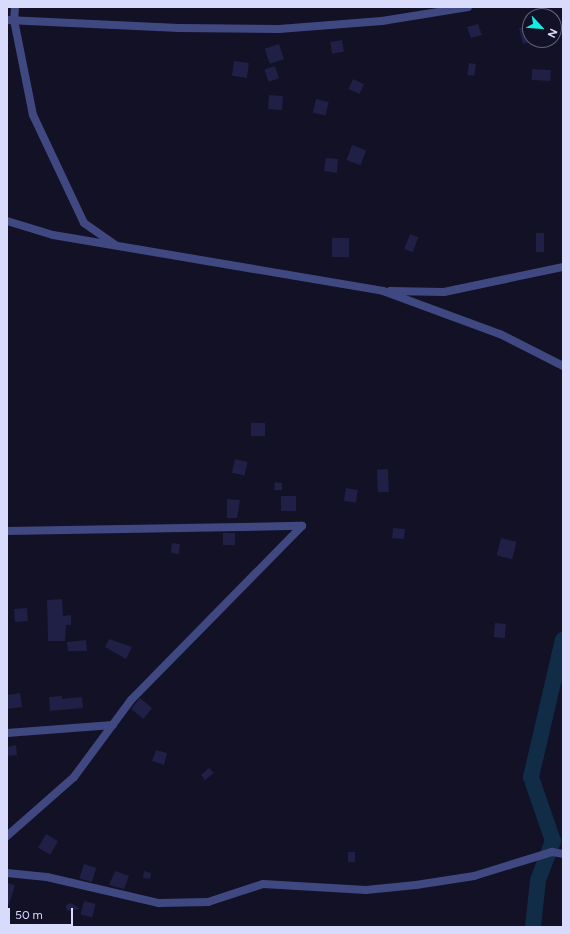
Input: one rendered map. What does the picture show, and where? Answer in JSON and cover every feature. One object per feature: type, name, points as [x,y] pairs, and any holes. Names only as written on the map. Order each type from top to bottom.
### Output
[{"type":"street","points":[[15,7],[10,20],[33,115],[84,222],[117,246]]},
{"type":"street","points":[[10,20],[178,28],[279,28],[382,21],[468,7]]},
{"type":"street","points":[[7,221],[53,235],[383,291],[444,292],[563,267]]},
{"type":"street","points":[[383,291],[500,334],[563,366]]},
{"type":"street","points":[[7,530],[302,526],[131,700],[74,777],[7,836]]},
{"type":"street","points":[[7,733],[113,724]]},
{"type":"street","points":[[7,873],[47,877],[159,903],[208,902],[263,884],[366,890],[416,885],[474,876],[552,852],[563,854]]},
{"type":"building","points":[[478,24],[482,35],[471,38],[467,27]]},
{"type":"building","points":[[522,27],[522,40],[519,28]]},
{"type":"building","points":[[342,40],[344,52],[332,54],[330,42]]},
{"type":"building","points":[[279,44],[284,59],[270,64],[265,49]]},
{"type":"building","points":[[234,61],[249,63],[247,78],[232,76]]},
{"type":"building","points":[[469,63],[476,64],[474,76],[467,75]]},
{"type":"building","points":[[275,66],[279,78],[269,82],[265,69]]},
{"type":"building","points":[[532,69],[551,70],[550,81],[531,80]]},
{"type":"building","points":[[353,79],[364,84],[359,94],[349,89]]},
{"type":"building","points":[[269,95],[283,96],[282,110],[268,109]]},
{"type":"building","points":[[316,99],[329,102],[326,116],[313,113]]},
{"type":"building","points":[[352,145],[366,150],[361,165],[347,160]]},
{"type":"building","points":[[326,158],[338,159],[337,173],[324,171]]},
{"type":"building","points":[[536,233],[544,233],[544,252],[536,252]]},
{"type":"building","points":[[410,234],[418,237],[413,252],[404,249]]},
{"type":"building","points":[[332,238],[349,238],[349,257],[332,257]]},
{"type":"building","points":[[251,423],[265,423],[265,436],[251,436]]},
{"type":"building","points":[[235,459],[248,462],[245,476],[232,473]]},
{"type":"building","points":[[377,469],[388,469],[389,492],[378,492]]},
{"type":"building","points":[[275,482],[282,483],[282,490],[274,490]]},
{"type":"building","points":[[346,488],[358,490],[356,503],[344,501]]},
{"type":"building","points":[[281,496],[296,496],[296,511],[281,511]]},
{"type":"building","points":[[227,499],[240,500],[237,518],[227,518]]},
{"type":"building","points":[[393,528],[405,529],[404,539],[392,538]]},
{"type":"building","points":[[223,533],[235,533],[235,545],[223,545]]},
{"type":"building","points":[[501,538],[517,542],[512,559],[497,555]]},
{"type":"building","points":[[172,543],[180,544],[179,554],[171,553]]},
{"type":"building","points":[[62,599],[63,616],[71,615],[71,625],[66,625],[65,641],[48,641],[47,600]]},
{"type":"building","points":[[27,608],[28,621],[15,622],[14,609]]},
{"type":"building","points":[[495,623],[506,624],[505,638],[494,637]]},
{"type":"building","points":[[109,639],[132,647],[126,659],[105,647]]},
{"type":"building","points":[[86,640],[87,651],[68,651],[67,642]]},
{"type":"building","points":[[20,693],[22,707],[7,709],[7,695]]},
{"type":"building","points":[[62,696],[62,699],[82,697],[83,708],[50,711],[49,697]]},
{"type":"building","points":[[140,698],[152,708],[143,719],[131,709]]},
{"type":"building","points":[[16,745],[17,755],[7,756],[7,747]]},
{"type":"building","points":[[156,750],[167,753],[164,765],[152,761]]},
{"type":"building","points":[[209,768],[214,773],[205,780],[201,775]]},
{"type":"building","points":[[46,834],[58,841],[50,855],[38,848]]},
{"type":"building","points":[[348,852],[355,852],[355,862],[348,862]]},
{"type":"building","points":[[84,864],[96,868],[92,882],[79,878]]},
{"type":"building","points":[[115,871],[129,876],[124,889],[109,885]]},
{"type":"building","points":[[144,871],[151,873],[150,879],[143,878]]},
{"type":"building","points":[[7,883],[15,885],[9,905],[7,904]]},
{"type":"building","points":[[84,901],[96,904],[92,917],[81,915]]},
{"type":"building","points":[[71,903],[80,909],[67,911],[66,905]]},
{"type":"waterway","points":[[533,927],[538,880],[553,841],[531,777],[563,640]]}]
